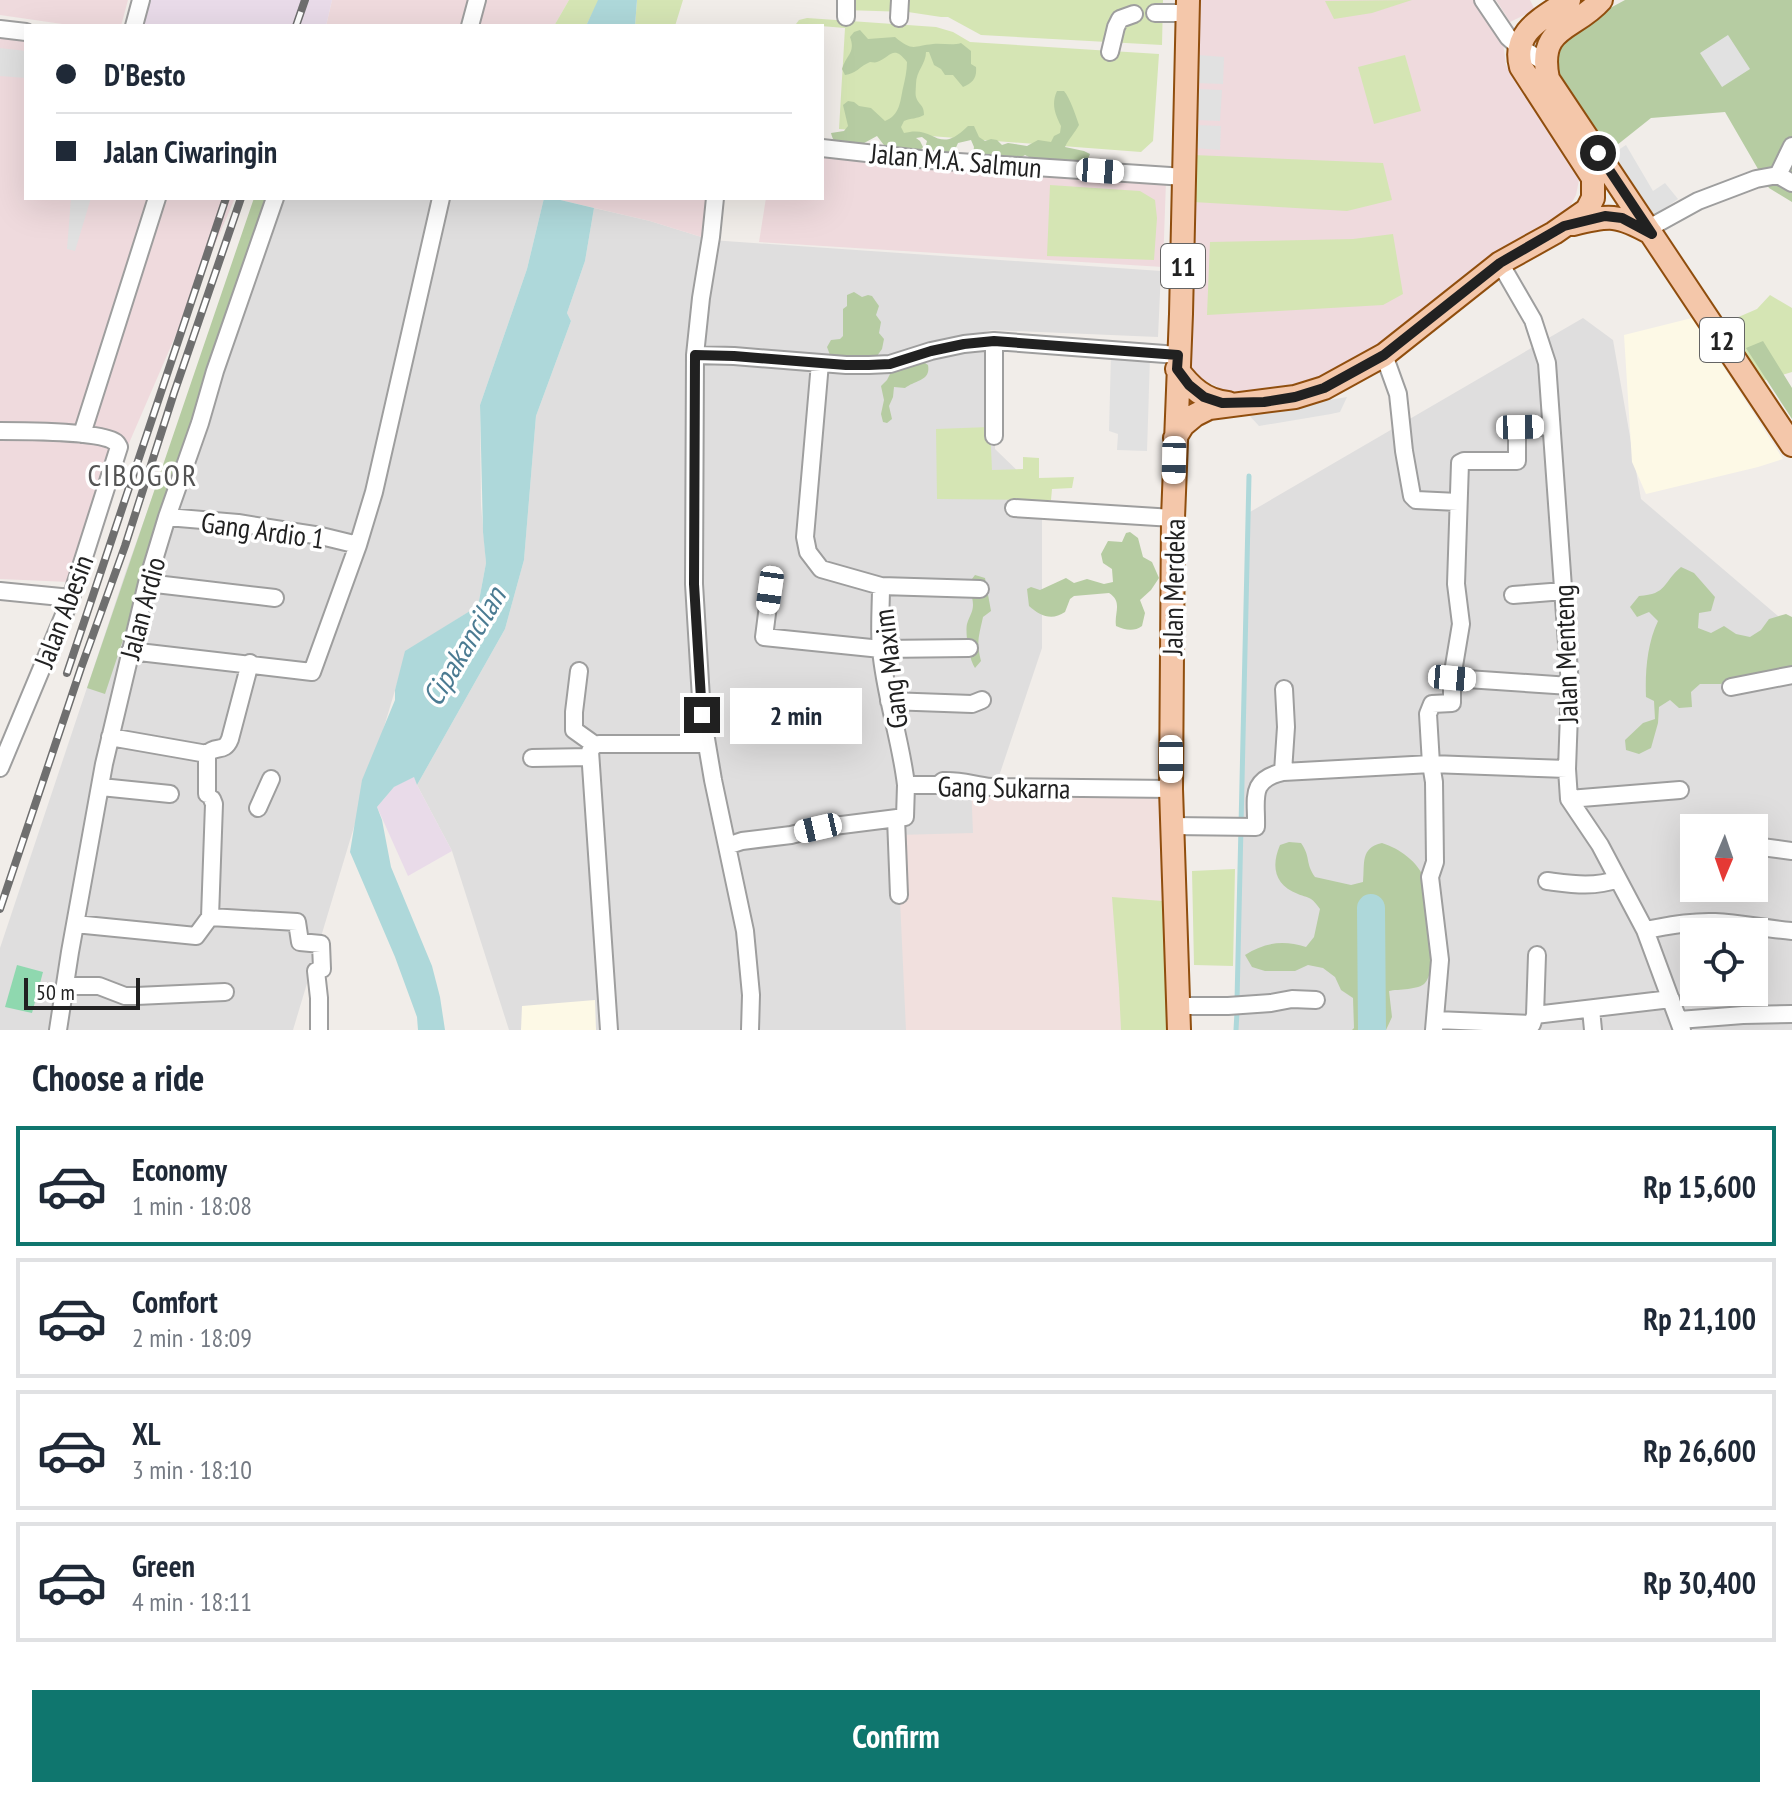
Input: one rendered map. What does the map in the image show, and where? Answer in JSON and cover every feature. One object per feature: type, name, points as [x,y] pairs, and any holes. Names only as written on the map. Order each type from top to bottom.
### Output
[{"type":"main road","points":[[1175,438],[1183,425],[1209,408],[1295,397],[1324,388],[1384,355],[1500,263],[1587,210],[1593,198],[1593,178],[1521,67],[1518,57],[1522,38],[1569,0]]},
{"type":"main road","points":[[1544,62],[1547,47],[1556,34],[1601,0]]},
{"type":"main road","name":"Jalan Merdeka","points":[[1179,1030],[1171,789],[1173,518],[1188,6]]},
{"type":"main road","name":"12","points":[[1544,62],[1548,79],[1792,445]]},
{"type":"main road","points":[[1564,226],[1605,216],[1622,218],[1650,231]]},
{"type":"main road","points":[[1178,362],[1189,385],[1204,397],[1222,403],[1241,404]]},
{"type":"street","points":[[135,24],[141,0]]},
{"type":"street","points":[[471,24],[477,0]]},
{"type":"street","points":[[899,18],[900,0]]},
{"type":"street","points":[[1483,0],[1508,37],[1544,62]]},
{"type":"street","points":[[1155,13],[1188,6]]},
{"type":"street","points":[[1110,52],[1120,19],[1134,14]]},
{"type":"street","points":[[0,29],[24,32]]},
{"type":"street","points":[[1650,231],[1698,201],[1724,190],[1756,179],[1785,179],[1792,146]]},
{"type":"street","name":"Jalan M.A. Salmun","points":[[824,148],[929,160],[1185,177]]},
{"type":"street","points":[[0,431],[82,434],[156,200]]},
{"type":"street","name":"Jalan Ardio","points":[[58,1030],[110,737],[147,583],[274,200]]},
{"type":"street","points":[[130,651],[312,672],[374,492],[441,200]]},
{"type":"street","points":[[715,200],[695,355],[694,584],[700,691],[707,744],[745,931],[751,995],[750,1030]]},
{"type":"street","name":"Jalan Menteng","points":[[1500,263],[1533,320],[1544,351],[1550,383],[1570,686],[1569,799]]},
{"type":"street","points":[[994,341],[994,436]]},
{"type":"street","points":[[695,355],[846,365],[890,364],[942,348],[994,341],[1178,362]]},
{"type":"street","points":[[1384,355],[1398,394],[1412,496],[1416,500],[1458,502]]},
{"type":"street","name":"Gang Maxim","points":[[820,363],[805,537],[808,552],[821,569],[881,586],[881,649],[906,785]]},
{"type":"street","points":[[1537,955],[1535,1015],[1529,1025],[1435,1025],[1440,960],[1430,877],[1435,862],[1434,782],[1428,714],[1432,704],[1452,703],[1452,678],[1461,624],[1456,584],[1459,468],[1462,462],[1517,461],[1517,428],[1551,426]]},
{"type":"street","name":"Jalan Abesin","points":[[0,768],[71,598],[118,452],[116,442],[82,434]]},
{"type":"street","points":[[1014,508],[1173,518]]},
{"type":"street","name":"Gang Ardio 1","points":[[167,517],[238,523],[358,545]]},
{"type":"street","points":[[147,583],[275,598]]},
{"type":"street","points":[[881,586],[980,589]]},
{"type":"street","points":[[770,590],[764,637],[881,649],[969,648]]},
{"type":"street","points":[[0,591],[71,598]]},
{"type":"street","points":[[1513,595],[1564,591]]},
{"type":"street","points":[[75,924],[196,936],[210,917],[214,804],[209,796],[207,754],[228,745],[250,663]]},
{"type":"street","points":[[579,671],[574,730],[592,751],[609,1030]]},
{"type":"street","points":[[1731,687],[1792,675]]},
{"type":"street","points":[[1452,678],[1570,686]]},
{"type":"street","points":[[1283,772],[1286,727],[1284,689]]},
{"type":"street","points":[[889,701],[972,704],[982,700]]},
{"type":"street","points":[[110,737],[207,754]]},
{"type":"street","points":[[532,758],[707,744]]},
{"type":"street","points":[[1172,826],[1256,827],[1258,787],[1267,777],[1283,772],[1431,764],[1567,769]]},
{"type":"street","points":[[258,808],[271,779]]},
{"type":"street","name":"Gang Sukarna","points":[[896,818],[905,817],[906,785],[938,785],[943,781],[966,781],[991,787],[1171,789]]},
{"type":"street","points":[[101,787],[170,794]]},
{"type":"street","points":[[1680,790],[1569,799],[1600,845],[1645,930],[1680,1025],[1743,1015],[1792,1014]]},
{"type":"street","points":[[727,846],[818,828],[896,818],[899,895]]},
{"type":"street","points":[[1768,848],[1792,851]]},
{"type":"street","points":[[1547,881],[1589,885],[1618,879]]},
{"type":"street","points":[[210,917],[297,922],[300,942],[321,943],[322,969],[316,971],[319,1030]]},
{"type":"street","points":[[1645,930],[1716,922],[1792,931]]},
{"type":"street","points":[[65,986],[99,986],[125,996],[225,992]]},
{"type":"street","points":[[1535,1015],[1671,999]]},
{"type":"street","points":[[1178,1006],[1316,1000]]},
{"type":"street","points":[[1591,1009],[1593,1030]]},
{"type":"shaded area","points":[[0,0],[128,0],[122,24],[62,24],[0,15]]},
{"type":"shaded area","points":[[141,0],[332,0],[326,24],[135,24]]},
{"type":"shaded area","points":[[332,0],[569,0],[555,24],[326,24]]},
{"type":"shaded area","points":[[1193,0],[1474,0],[1503,42],[1506,65],[1561,142],[1579,180],[1576,195],[1566,214],[1342,376],[1231,394],[1200,378],[1190,367]]},
{"type":"shaded area","points":[[1496,0],[1530,0],[1535,10],[1510,22]]},
{"type":"shaded area","points":[[0,33],[24,36],[24,200],[234,200],[69,582],[0,579]]},
{"type":"shaded area","points":[[1728,35],[1750,69],[1722,87],[1700,53]]},
{"type":"shaded area","points":[[0,48],[24,51],[24,78],[0,76]]},
{"type":"shaded area","points":[[1198,55],[1224,57],[1223,84],[1197,83]]},
{"type":"shaded area","points":[[1199,89],[1222,90],[1220,121],[1197,120]]},
{"type":"shaded area","points":[[1196,125],[1221,126],[1220,150],[1194,148]]},
{"type":"shaded area","points":[[1626,145],[1653,191],[1665,183],[1678,199],[1653,217],[1612,154]]},
{"type":"shaded area","points":[[824,156],[920,168],[1166,181],[1163,267],[759,242],[766,200],[824,200]]},
{"type":"shaded area","points":[[71,200],[90,200],[75,251],[67,249]]},
{"type":"shaded area","points":[[258,200],[544,200],[527,269],[480,405],[481,505],[486,563],[478,606],[424,640],[399,677],[293,1030],[0,1030],[0,948],[126,571]]},
{"type":"shaded area","points":[[561,200],[716,200],[711,240],[650,221]]},
{"type":"shaded area","points":[[594,208],[711,240],[1161,271],[1158,337],[991,330],[890,363],[953,350],[994,348],[995,449],[1026,479],[1042,517],[1042,648],[995,788],[968,1030],[509,1030],[452,851],[417,785],[505,629],[524,560],[536,416],[571,321],[567,313],[585,261]]},
{"type":"shaded area","points":[[1583,318],[1613,340],[1641,499],[1792,628],[1792,1030],[1238,1030],[1250,512]]},
{"type":"shaded area","points":[[1692,318],[1783,459],[1646,494],[1632,462],[1624,335]]},
{"type":"shaded area","points":[[1111,354],[1150,357],[1147,451],[1117,450],[1118,434],[1109,431]]},
{"type":"shaded area","points":[[1347,397],[1340,412],[1259,426],[1247,413]]},
{"type":"shaded area","points":[[414,776],[452,851],[408,876],[377,807],[394,787]]},
{"type":"shaded area","points":[[971,785],[1171,789],[1178,1030],[906,1030],[897,835],[973,833]]},
{"type":"shaded area","points":[[595,1000],[596,1030],[521,1030],[522,1006]]},
{"type":"green space","points":[[569,0],[599,0],[587,24],[555,24]]},
{"type":"green space","points":[[637,0],[683,0],[676,24],[635,24]]},
{"type":"green space","points":[[845,0],[1163,0],[1162,45],[981,35],[948,17],[844,10]]},
{"type":"green space","points":[[1412,0],[1372,13],[1334,19],[1325,1]]},
{"type":"green space","points":[[1625,0],[1792,0],[1792,202],[1769,188],[1725,112],[1651,118],[1607,153],[1550,72],[1554,46],[1575,27]]},
{"type":"green space","points":[[807,18],[936,27],[970,42],[1159,54],[1153,141],[1141,152],[839,129],[845,28],[796,24]]},
{"type":"green space","points":[[860,30],[868,39],[895,37],[913,47],[961,43],[971,51],[971,64],[976,67],[976,74],[972,82],[963,87],[953,75],[945,75],[934,65],[929,52],[926,52],[916,79],[917,100],[924,115],[904,121],[901,127],[904,133],[923,132],[949,139],[968,126],[974,126],[979,137],[985,141],[997,140],[1002,145],[1027,146],[1038,140],[1051,142],[1060,133],[1061,126],[1054,109],[1055,96],[1057,91],[1064,91],[1079,125],[1065,147],[1090,154],[1088,159],[1080,164],[1055,160],[1049,165],[1035,164],[1025,155],[1020,158],[977,160],[971,140],[958,143],[953,154],[928,155],[925,148],[927,141],[922,137],[916,138],[923,147],[919,152],[890,153],[877,136],[853,149],[839,145],[831,133],[844,131],[848,126],[843,105],[848,101],[871,108],[885,121],[898,108],[906,75],[907,62],[892,53],[845,75],[842,69],[851,50],[850,37]]},
{"type":"green space","points":[[1405,55],[1421,111],[1374,124],[1358,67]]},
{"type":"green space","points":[[1193,155],[1383,163],[1392,200],[1347,211],[1193,202]]},
{"type":"green space","points":[[1050,185],[1140,191],[1155,200],[1154,260],[1047,256]]},
{"type":"green space","points":[[253,200],[269,200],[105,694],[87,688]]},
{"type":"green space","points":[[1393,234],[1403,294],[1383,305],[1207,315],[1210,242],[1353,239]]},
{"type":"green space","points":[[854,292],[862,297],[872,296],[879,306],[876,315],[881,322],[879,333],[884,339],[877,356],[835,356],[830,355],[827,347],[831,340],[843,336],[843,309],[847,306],[847,295]]},
{"type":"green space","points":[[1770,295],[1792,308],[1792,372],[1752,384],[1713,328],[1757,309]]},
{"type":"green space","points":[[1763,341],[1792,388],[1792,419],[1746,348]]},
{"type":"green space","points":[[919,359],[928,365],[927,374],[905,388],[894,387],[889,406],[892,419],[883,422],[881,386],[892,370],[905,368]]},
{"type":"green space","points":[[990,427],[992,470],[1023,469],[1023,457],[1039,458],[1039,478],[1074,477],[1072,488],[1052,489],[1051,500],[937,499],[936,429]]},
{"type":"green space","points":[[1130,532],[1138,538],[1143,557],[1152,562],[1159,578],[1140,600],[1145,613],[1142,626],[1129,630],[1116,626],[1117,604],[1109,593],[1074,596],[1065,612],[1051,617],[1029,606],[1027,589],[1031,587],[1040,590],[1066,578],[1074,583],[1087,579],[1104,584],[1113,582],[1112,569],[1103,563],[1101,554],[1108,541],[1122,542],[1126,533]]},
{"type":"green space","points":[[1681,567],[1694,573],[1715,597],[1711,611],[1699,613],[1698,628],[1711,633],[1724,626],[1736,634],[1750,637],[1761,630],[1769,619],[1786,614],[1792,617],[1792,670],[1720,684],[1700,684],[1691,692],[1692,707],[1679,708],[1670,700],[1659,707],[1651,748],[1639,754],[1626,750],[1625,740],[1643,723],[1655,719],[1654,701],[1646,697],[1646,678],[1649,649],[1658,621],[1649,612],[1637,617],[1630,607],[1639,596],[1655,593],[1664,587]]},
{"type":"green space","points":[[975,575],[985,578],[991,611],[983,617],[978,644],[981,661],[975,668],[969,652],[967,624],[973,605],[969,587]]},
{"type":"green space","points":[[1301,843],[1315,877],[1351,885],[1363,882],[1367,853],[1382,843],[1407,856],[1421,872],[1431,932],[1432,962],[1425,983],[1389,991],[1392,1017],[1386,1030],[1352,1030],[1353,998],[1341,990],[1335,977],[1323,968],[1308,965],[1295,971],[1265,971],[1252,967],[1245,955],[1275,944],[1290,943],[1306,947],[1314,937],[1320,909],[1311,899],[1284,886],[1275,867],[1280,845]]},
{"type":"green space","points":[[1235,869],[1233,966],[1194,965],[1192,871]]},
{"type":"green space","points":[[1112,897],[1175,902],[1179,1030],[1121,1030]]},
{"type":"green space","points":[[17,965],[43,972],[32,1013],[5,1007]]},
{"type":"water","points":[[598,0],[637,0],[635,24],[587,24]]},
{"type":"water","name":"Cipakancilan","points":[[544,200],[560,200],[594,208],[585,261],[567,313],[571,321],[536,416],[524,560],[505,629],[417,785],[414,777],[394,787],[377,807],[391,867],[432,966],[440,997],[445,1030],[418,1030],[417,1017],[395,957],[350,852],[362,780],[395,700],[405,651],[478,606],[486,563],[480,405],[527,269]]},
{"type":"waterway","points":[[1237,1001],[1249,476]]},
{"type":"waterway","points":[[1371,908],[1372,1030]]},
{"type":"waterway","points":[[1236,1030],[1237,1012]]},
{"type":"railway","points":[[297,24],[305,0]]},
{"type":"railway","points":[[67,673],[225,200]]},
{"type":"railway","points":[[0,909],[240,200]]},
{"type":"district","name":"CIBOGOR","points":[[143,474]]},
{"type":"route","points":[[702,715],[694,584],[695,355],[869,365],[890,364],[931,351],[994,341],[1178,355],[1177,369],[1189,385],[1204,397],[1222,403],[1241,404],[1295,397],[1324,388],[1384,355],[1500,263],[1564,226],[1605,216],[1622,218],[1652,234],[1598,153]]}]
